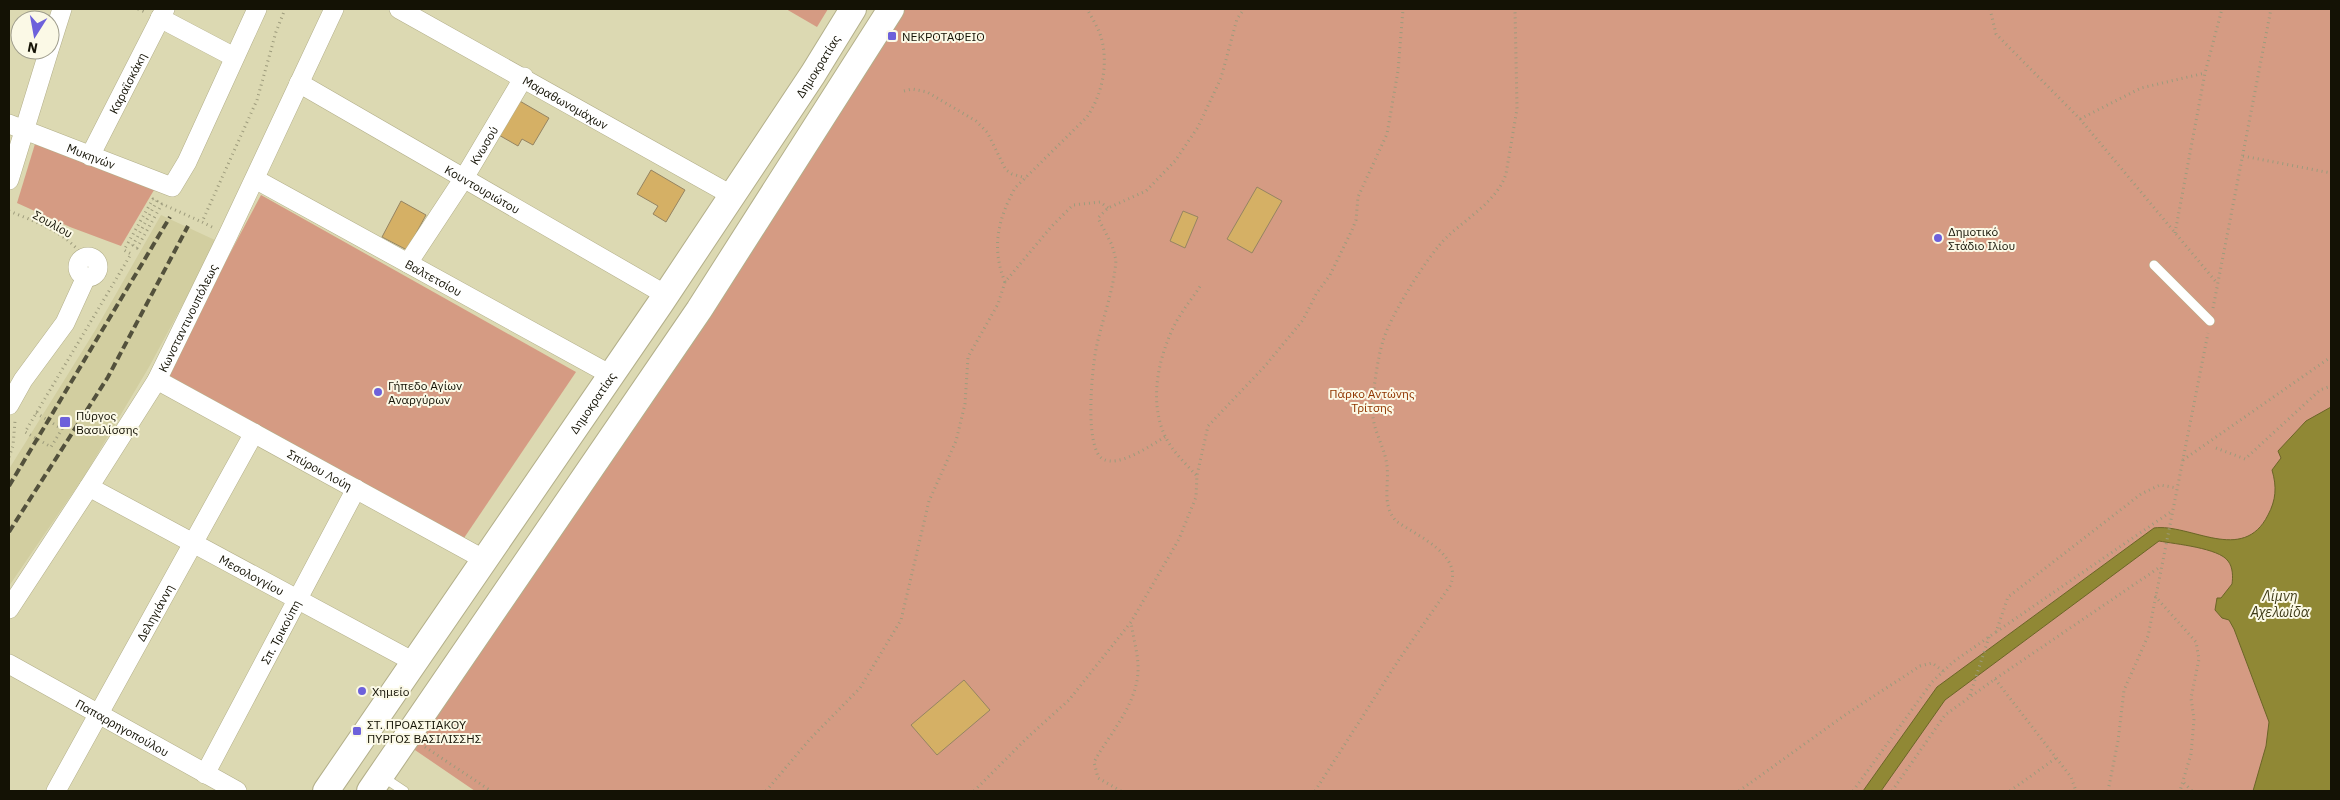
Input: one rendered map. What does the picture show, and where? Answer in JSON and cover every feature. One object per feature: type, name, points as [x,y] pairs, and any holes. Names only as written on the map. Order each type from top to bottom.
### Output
[{"type":"main road","name":"Δημοκρατίας","points":[[326,791],[733,196],[853,9]]},
{"type":"main road","points":[[375,783],[699,310],[891,9]]},
{"type":"street","points":[[162,13],[234,57],[256,9]]},
{"type":"street","name":"Κωνσταντινουπόλεως","points":[[9,608],[90,487],[157,380],[228,236],[334,9]]},
{"type":"street","name":"Μαραθωνομάχων","points":[[399,9],[524,77],[733,196]]},
{"type":"street","name":"Καραϊσκάκη","points":[[90,156],[162,13]]},
{"type":"street","name":"Μυκηνών","points":[[16,127],[172,187],[187,162],[234,57]]},
{"type":"street","points":[[9,180],[16,127],[45,60]]},
{"type":"street","name":"Κνωσού","points":[[408,263],[464,178],[524,77]]},
{"type":"street","name":"Κουντουριώτου","points":[[299,83],[666,295]]},
{"type":"street","name":"Βαλτετσίου","points":[[255,179],[611,375]]},
{"type":"street","points":[[13,412],[23,380],[65,323],[85,267]]},
{"type":"street","name":"Σπύρου Λούη","points":[[157,380],[485,560]]},
{"type":"street","name":"Δεληγιάννη","points":[[56,791],[254,433]]},
{"type":"street","name":"Μεσολογγίου","points":[[90,487],[414,662]]},
{"type":"street","name":"Σπ. Τρικούπη","points":[[205,774],[356,489]]},
{"type":"street","name":"Παπαρρηγοπούλου","points":[[9,664],[237,791]]},
{"type":"lane","points":[[2154,265],[2210,321]]},
{"type":"lane","points":[[375,783],[404,791]]},
{"type":"path","points":[[202,222],[257,100],[276,32],[286,9]]},
{"type":"path","points":[[1005,282],[998,265],[996,249],[998,232],[1015,188],[1087,117],[1097,98],[1103,72],[1103,48],[1101,36],[1087,9]]},
{"type":"path","points":[[1165,437],[1142,451],[1116,462],[1104,460],[1096,453],[1093,444],[1090,426],[1096,351],[1116,260],[1112,245],[1098,218],[1108,208],[1146,191],[1175,161],[1198,127],[1221,78],[1237,19],[1244,9]]},
{"type":"path","points":[[974,791],[1029,736],[1069,700],[1131,622],[1180,539],[1196,497],[1197,475],[1208,426],[1245,390],[1303,320],[1316,294],[1330,275],[1350,236],[1356,220],[1358,197],[1387,134],[1398,72],[1403,9]]},
{"type":"path","points":[[1315,791],[1398,661],[1450,586],[1454,576],[1453,567],[1444,555],[1396,521],[1390,514],[1386,502],[1388,466],[1373,412],[1383,341],[1402,304],[1429,258],[1445,239],[1494,196],[1503,184],[1517,109],[1515,9]]},
{"type":"path","points":[[1990,9],[1996,34],[2080,119],[2218,284]]},
{"type":"path","points":[[2175,233],[2205,73],[2222,9]]},
{"type":"path","points":[[2108,791],[2118,741],[2124,690],[2148,636],[2168,526],[2183,460],[2271,9]]},
{"type":"path","points":[[2080,119],[2141,88],[2205,73]]},
{"type":"path","points":[[904,92],[912,89],[927,92],[976,121],[987,132],[1006,170],[1026,178]]},
{"type":"path","points":[[2243,156],[2331,174]]},
{"type":"path","points":[[36,413],[62,429],[51,447],[24,432],[131,254],[124,250],[153,199],[157,201],[134,245],[137,248],[162,204],[228,236]]},
{"type":"path","points":[[766,791],[810,739],[860,688],[901,620],[929,501],[956,442],[965,404],[968,357],[998,304],[1005,282],[1073,204],[1100,202],[1108,208]]},
{"type":"path","name":"Σουλίου","points":[[9,211],[47,228],[78,248],[85,267]]},
{"type":"path","points":[[1197,475],[1178,456],[1165,437],[1156,411],[1158,374],[1174,327],[1201,286]]},
{"type":"path","points":[[2183,460],[2331,357]]},
{"type":"path","points":[[2216,448],[2245,459],[2320,390],[2331,386]]},
{"type":"path","points":[[9,457],[12,446],[13,412]]},
{"type":"path","points":[[1996,632],[2008,597],[2140,494],[2160,485],[2177,488]]},
{"type":"path","points":[[1853,791],[1919,697],[1943,671],[1989,636],[2172,510]]},
{"type":"path","points":[[1892,791],[1945,715],[2160,567]]},
{"type":"path","points":[[2155,596],[2196,642],[2200,659],[2191,698],[2194,719],[2191,754],[2184,783],[2180,791]]},
{"type":"path","points":[[1121,791],[1098,778],[1094,762],[1107,738],[1129,707],[1136,681],[1138,672],[1131,622]]},
{"type":"path","points":[[1970,697],[1989,636]]},
{"type":"path","points":[[1739,791],[1845,715],[1920,666],[1932,663],[1943,671]]},
{"type":"path","points":[[1995,679],[2071,777],[2076,791]]},
{"type":"path","points":[[408,735],[491,791]]},
{"type":"path","points":[[2010,791],[2056,758]]},
{"type":"path","points":[[2184,783],[2192,791]]},
{"type":"shaded area","points":[[161,215],[217,241],[149,367],[85,475],[9,586],[9,469],[96,329]]},
{"type":"green space","points":[[786,9],[828,9],[817,27]]},
{"type":"green space","name":"Πάρκο Αντώνης Τρίτσης","points":[[904,9],[2331,9],[2331,791],[475,791],[412,748],[815,151]]},
{"type":"green space","points":[[35,144],[154,190],[121,246],[70,227],[17,203]]},
{"type":"green space","points":[[261,195],[576,372],[464,538],[166,374]]},
{"type":"water","name":"Λίμνη Αχελωίδα","points":[[2331,407],[2331,791],[2253,791],[2266,746],[2269,722],[2234,629],[2229,620],[2222,618],[2215,610],[2217,598],[2221,598],[2232,584],[2231,566],[2228,561],[2216,553],[2196,547],[2159,541],[1945,700],[1881,791],[1863,791],[1937,687],[2154,528],[2168,528],[2230,540],[2245,537],[2257,530],[2268,515],[2273,504],[2275,482],[2272,470],[2281,458],[2278,451],[2306,421]]},
{"type":"building","points":[[518,100],[549,118],[533,145],[522,139],[518,146],[497,134]]},
{"type":"building","points":[[651,170],[685,190],[666,222],[653,214],[658,206],[637,194]]},
{"type":"building","points":[[1257,187],[1282,201],[1252,253],[1227,239]]},
{"type":"building","points":[[401,201],[426,215],[407,250],[382,237]]},
{"type":"building","points":[[1183,211],[1198,217],[1185,248],[1170,241]]},
{"type":"building","points":[[964,680],[990,710],[937,755],[911,725]]},
{"type":"railway","points":[[9,486],[170,217]]},
{"type":"railway","points":[[9,532],[108,377],[188,226]]},
{"type":"place","name":"ΝΕΚΡΟΤΑΦΕΙΟ","points":[[892,36]]},
{"type":"place","name":"Δημοτικό Στάδιο Ιλίου","points":[[1938,238]]},
{"type":"place","name":"Γήπεδο Αγίων Αναργύρων","points":[[378,392]]},
{"type":"place","name":"Πύργος Βασιλίσσης","points":[[65,422]]},
{"type":"place","name":"Χημείο","points":[[362,691]]},
{"type":"place","name":"ΣΤ. ΠΡΟΑΣΤΙΑΚΟΥ ΠΥΡΓΟΣ ΒΑΣΙΛΙΣΣΗΣ","points":[[357,731]]}]
